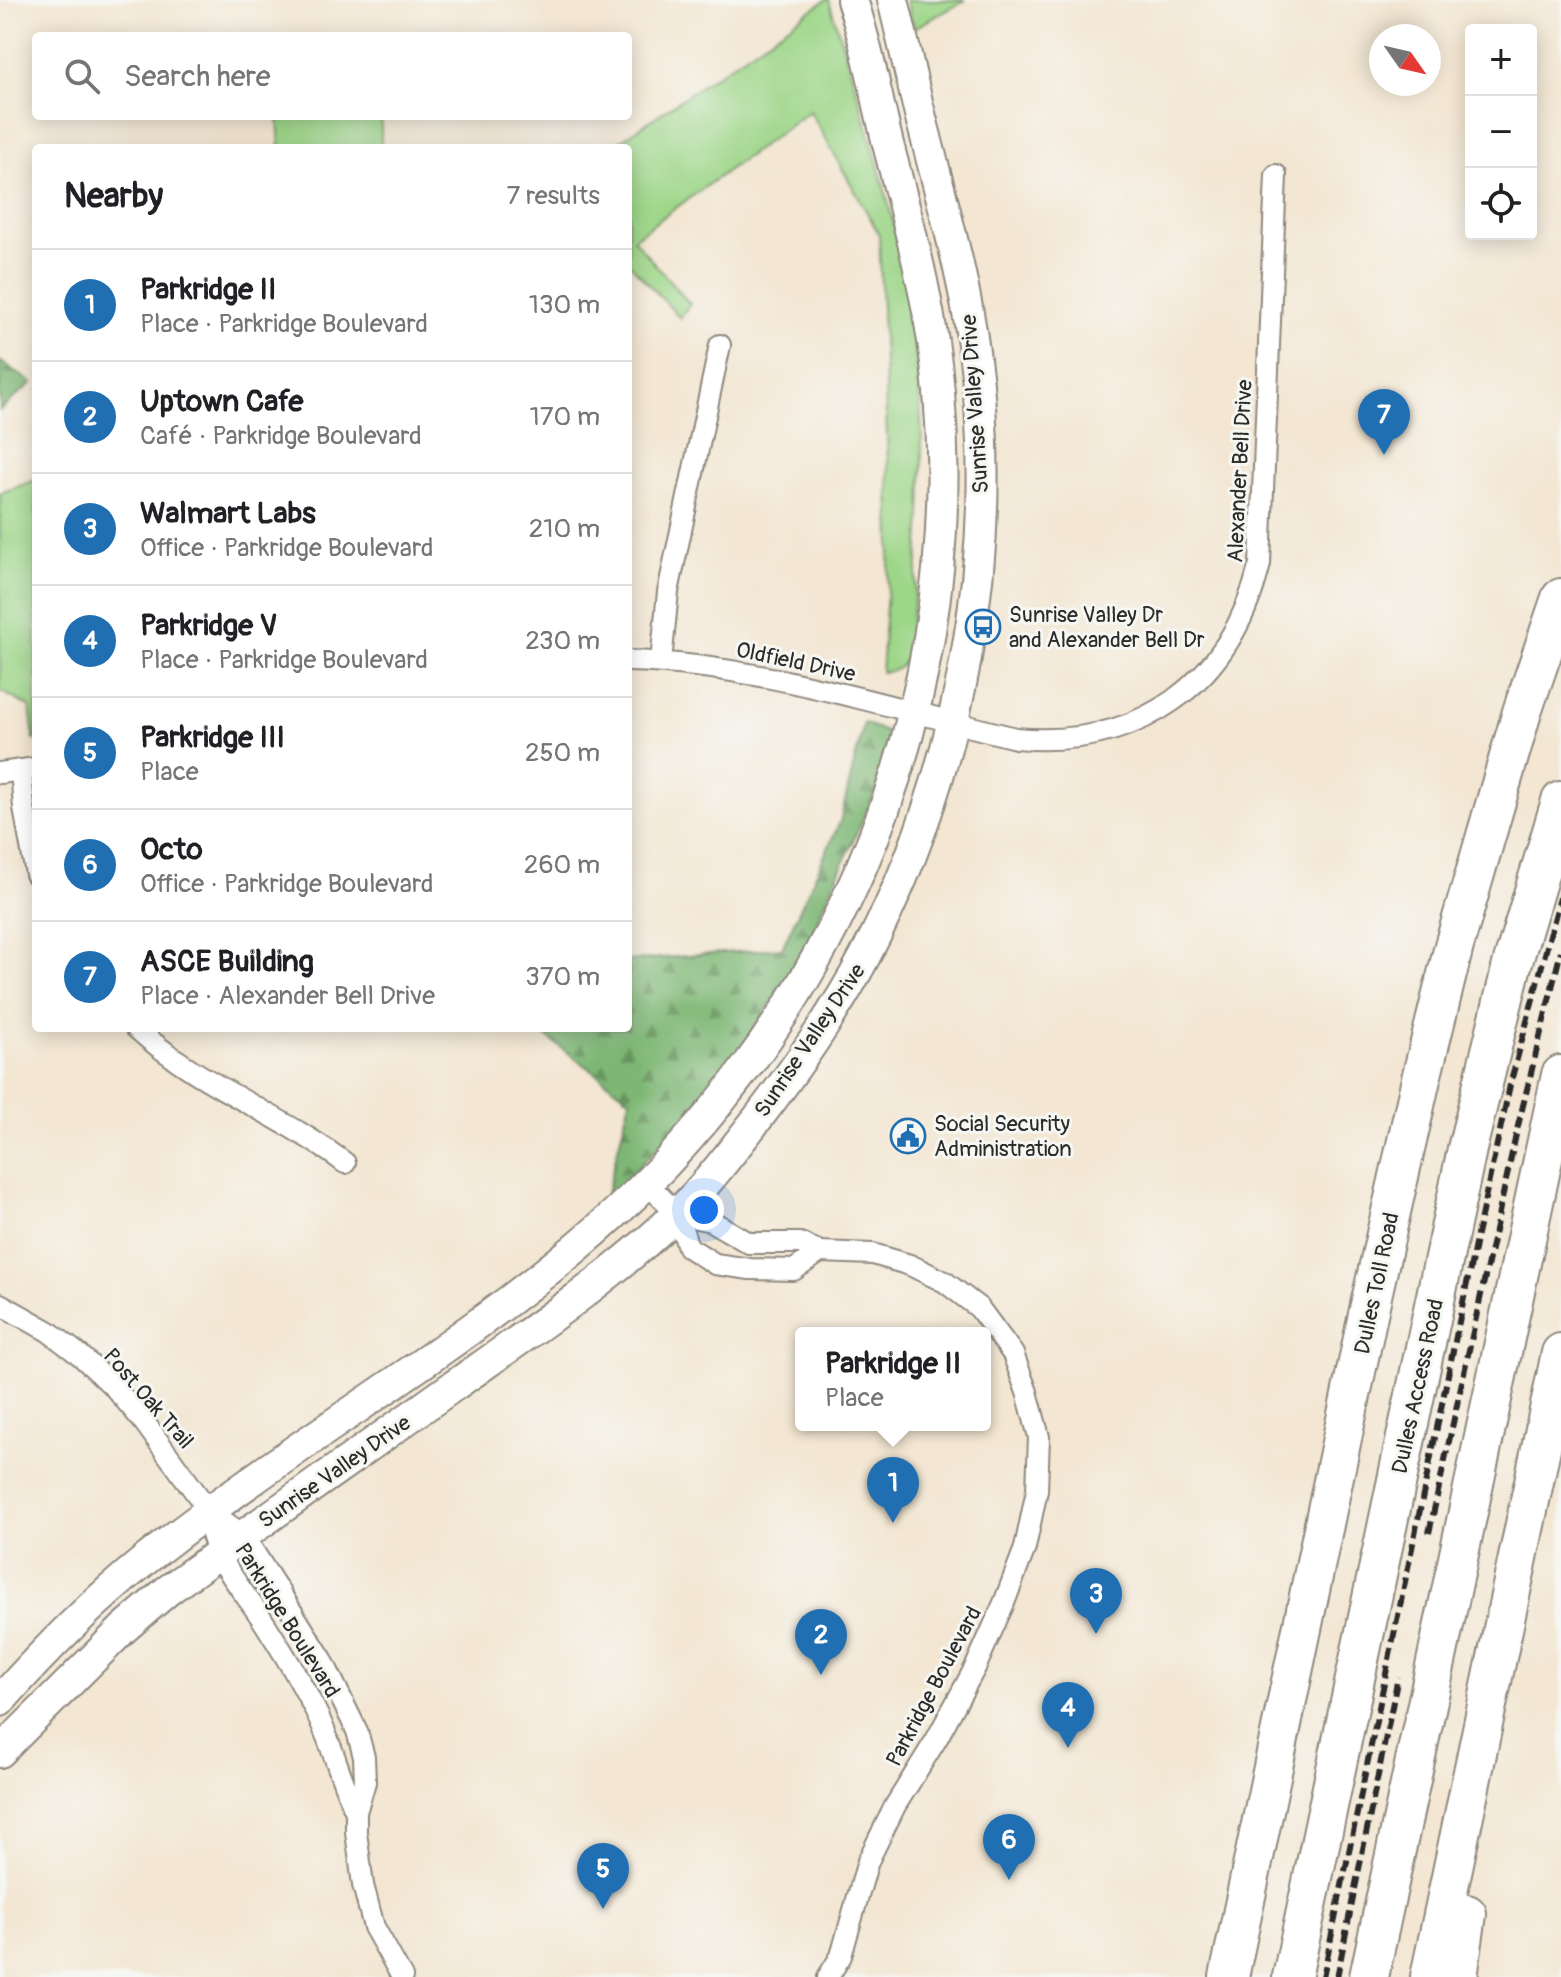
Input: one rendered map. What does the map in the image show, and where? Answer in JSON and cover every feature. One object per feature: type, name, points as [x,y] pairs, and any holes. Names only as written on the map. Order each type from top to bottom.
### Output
[{"type":"highway","name":"Dulles Toll Road","points":[[1229,1977],[1380,1260],[1454,946],[1522,712],[1561,598]]},
{"type":"highway","name":"Dulles Access Road","points":[[1292,1977],[1467,1149],[1512,965],[1561,801]]},
{"type":"highway","points":[[1369,1977],[1561,1075]]},
{"type":"highway","points":[[1430,1977],[1561,1353]]},
{"type":"highway","points":[[1458,1977],[1530,1500]]},
{"type":"highway","points":[[1203,1977],[1323,1531]]},
{"type":"main road","name":"Sunrise Valley Drive","points":[[0,1701],[106,1593],[209,1511],[516,1295],[571,1252],[648,1184],[729,1091],[786,1013],[837,924],[879,829],[915,713],[938,566],[942,508],[939,390],[926,292],[852,0]]},
{"type":"main road","name":"Sunrise Valley Drive","points":[[0,1752],[124,1628],[217,1554],[519,1340],[612,1269],[677,1214],[742,1139],[806,1053],[866,955],[905,869],[938,773],[966,655],[980,531],[980,423],[975,354],[960,269],[893,0]]},
{"type":"street","name":"Alexander Bell Drive","points":[[951,723],[1016,738],[1045,741],[1107,733],[1135,723],[1185,693],[1227,645],[1247,606],[1260,564],[1276,175]]},
{"type":"street","points":[[661,662],[668,592],[720,345]]},
{"type":"street","name":"Oldfield Drive","points":[[632,661],[661,662],[759,677],[951,723]]},
{"type":"street","points":[[0,773],[28,769],[24,808],[32,852]]},
{"type":"street","points":[[142,1032],[187,1065],[316,1142],[345,1163]]},
{"type":"street","name":"Parkridge Boulevard","points":[[648,1184],[677,1214],[688,1247],[715,1264],[794,1270],[820,1252]]},
{"type":"street","name":"Parkridge Boulevard","points":[[677,1214],[711,1221],[749,1243],[800,1243],[820,1252],[873,1254],[910,1265],[945,1282],[979,1308],[1013,1354],[1039,1437],[1037,1490],[1025,1548],[1004,1603],[976,1666],[936,1740],[895,1806],[868,1861],[841,1956],[828,1977]]},
{"type":"street","name":"Post Oak Trail","points":[[0,1304],[48,1331],[115,1388],[209,1511]]},
{"type":"street","name":"Parkridge Boulevard","points":[[209,1511],[243,1535],[322,1659],[357,1731],[364,1757],[365,1782],[356,1812]]},
{"type":"street","name":"Parkridge Boulevard","points":[[209,1511],[209,1531],[217,1554],[280,1648],[327,1732],[356,1812],[363,1885],[374,1927],[402,1977]]},
{"type":"green space","points":[[829,0],[885,189],[903,266],[917,365],[922,457],[921,518],[906,657],[899,667],[881,672],[891,538],[879,234],[810,111],[633,239],[690,304],[680,318],[632,266],[632,144],[616,144]]},
{"type":"green space","points":[[906,0],[966,0],[914,28]]},
{"type":"green space","points":[[278,120],[381,120],[381,144],[280,144]]},
{"type":"green space","points":[[0,361],[32,383],[0,410]]},
{"type":"green space","points":[[32,481],[32,724],[30,707],[0,691],[0,493]]},
{"type":"green space","points":[[864,723],[889,733],[877,788],[800,959],[714,1089],[605,1202],[630,1099],[540,1032],[632,1032],[632,961],[782,948],[840,822]]},
{"type":"railway","points":[[1323,1977],[1477,1235],[1510,1085],[1561,894]]},
{"type":"railway","points":[[1429,1533],[1517,1130],[1561,951]]},
{"type":"railway","points":[[1337,1977],[1398,1677]]},
{"type":"place","name":"ASCE Building","points":[[1384,455]]},
{"type":"place","name":"Sunrise Valley Dr and Alexander Bell Dr","points":[[983,627]]},
{"type":"place","name":"Social Security Administration","points":[[908,1136]]},
{"type":"place","name":"Parkridge II","points":[[893,1523]]},
{"type":"place","name":"Walmart Labs","points":[[1096,1634]]},
{"type":"place","name":"Uptown Cafe","points":[[821,1675]]},
{"type":"place","name":"Parkridge V","points":[[1068,1748]]},
{"type":"place","name":"Octo","points":[[1009,1880]]},
{"type":"place","name":"Parkridge III","points":[[603,1909]]}]
